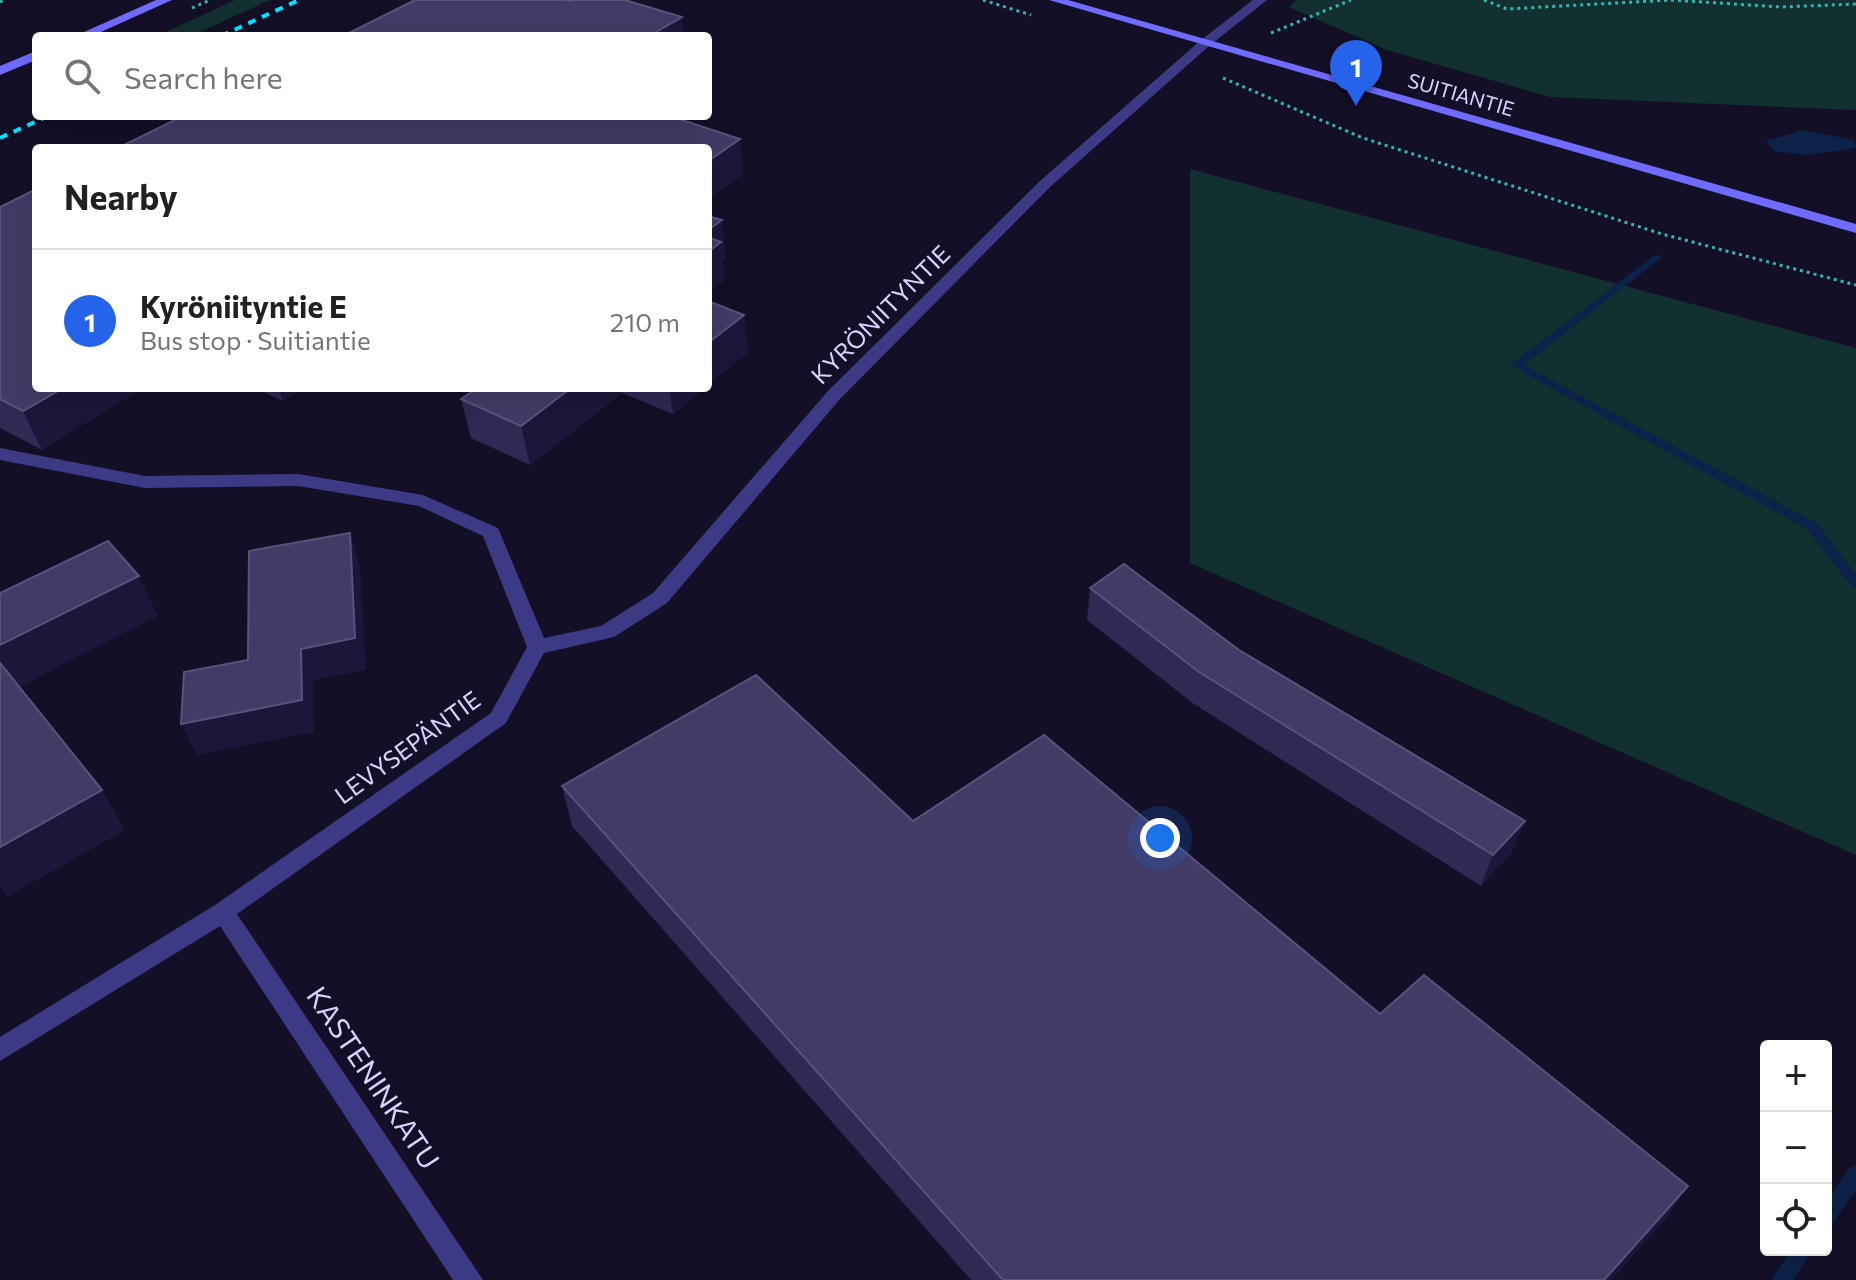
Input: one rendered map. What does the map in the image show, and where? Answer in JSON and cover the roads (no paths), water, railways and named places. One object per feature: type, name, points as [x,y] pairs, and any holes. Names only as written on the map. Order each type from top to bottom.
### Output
[{"type":"main road","points":[[90,32],[166,0]]},
{"type":"main road","name":"SUITIANTIE","points":[[1055,0],[1856,229]]},
{"type":"main road","points":[[0,71],[32,57]]},
{"type":"street","name":"KYRÖNIITYNTIE","points":[[537,647],[607,632],[660,598],[834,395],[1045,184],[1205,43],[1261,0]]},
{"type":"street","points":[[0,454],[145,482],[298,480],[423,501],[491,532],[537,647]]},
{"type":"street","name":"LEVYSEPÄNTIE","points":[[0,1050],[223,912],[499,718],[537,647]]},
{"type":"street","name":"KASTENINKATU","points":[[223,912],[469,1280]]},
{"type":"water","points":[[1803,130],[1854,140],[1856,148],[1807,155],[1774,151],[1766,141]]},
{"type":"waterway","points":[[1656,257],[1516,365],[1812,526],[1856,583]]},
{"type":"waterway","points":[[1832,1208],[1856,1174]]},
{"type":"waterway","points":[[1781,1280],[1799,1256]]},
{"type":"railway","points":[[230,32],[299,0]]},
{"type":"railway","points":[[0,138],[39,120]]},
{"type":"place","name":"Kyröniityntie E","points":[[1356,106]]}]
